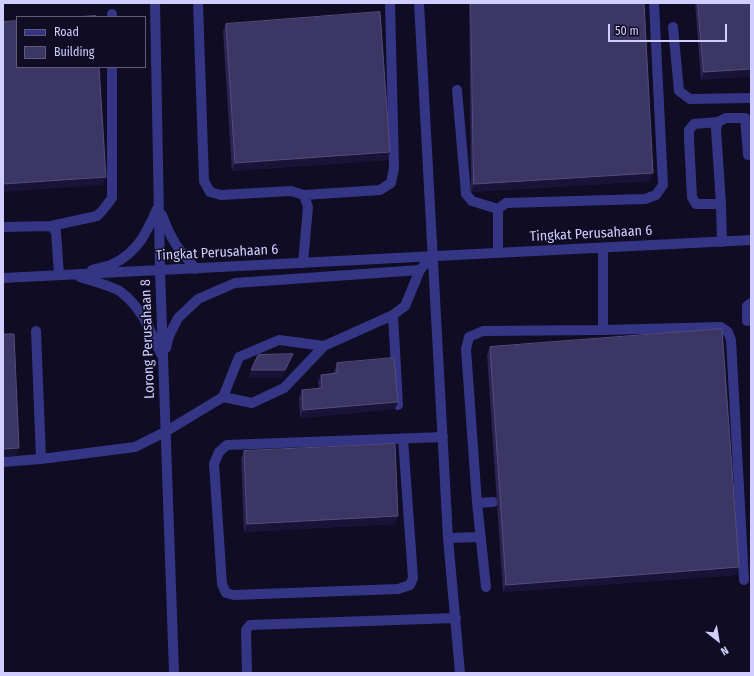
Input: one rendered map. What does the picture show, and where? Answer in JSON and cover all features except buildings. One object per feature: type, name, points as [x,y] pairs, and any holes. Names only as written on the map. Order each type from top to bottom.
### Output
[{"type":"street","name":"Lorong Perusahaan 8","points":[[155,3],[160,270],[174,673]]},
{"type":"street","points":[[198,3],[204,181],[210,192],[221,195],[291,191],[304,195],[380,190],[391,183],[394,168],[390,3]]},
{"type":"street","points":[[419,3],[448,538],[460,673]]},
{"type":"street","points":[[498,209],[506,203],[646,199],[656,195],[663,185],[654,3]]},
{"type":"street","points":[[673,27],[679,91],[690,99],[751,98]]},
{"type":"street","points":[[3,227],[51,226],[97,216],[112,198],[112,68]]},
{"type":"street","points":[[457,90],[466,194],[472,201],[498,209]]},
{"type":"street","points":[[721,204],[696,204],[692,198],[689,130],[694,124],[718,122],[726,118],[745,118],[748,155]]},
{"type":"street","points":[[718,122],[716,129],[722,242]]},
{"type":"street","points":[[302,263],[308,207],[304,195]]},
{"type":"street","points":[[159,205],[168,232],[175,245],[196,268]]},
{"type":"street","points":[[75,275],[113,264],[132,251],[144,236],[159,205]]},
{"type":"street","points":[[498,209],[498,253]]},
{"type":"street","points":[[51,226],[56,232],[58,275]]},
{"type":"street","name":"Tingkat Perusahaan 6","points":[[3,278],[751,240]]},
{"type":"street","points":[[603,248],[603,330]]},
{"type":"street","points":[[223,397],[252,403],[284,388],[324,346],[393,315],[405,306],[420,270],[432,256]]},
{"type":"street","points":[[163,359],[169,336],[178,318],[198,299],[235,283],[420,270]]},
{"type":"street","points":[[75,275],[120,291],[137,308],[151,330],[163,359]]},
{"type":"street","points":[[747,321],[747,306],[751,303]]},
{"type":"street","points":[[393,315],[398,405]]},
{"type":"street","points":[[486,587],[477,503],[466,349],[469,337],[483,331],[721,327],[728,332],[731,340],[744,580]]},
{"type":"street","points":[[36,331],[41,459]]},
{"type":"street","points":[[3,462],[41,459],[135,447],[165,432],[223,397],[239,357],[280,340],[324,346]]},
{"type":"street","points":[[403,439],[413,578],[410,586],[398,589],[234,595],[226,593],[222,584],[214,464],[219,452],[227,445],[443,437]]},
{"type":"street","points":[[477,503],[494,502]]},
{"type":"street","points":[[448,538],[481,537]]},
{"type":"street","points":[[248,673],[246,630],[250,625],[456,618]]}]
